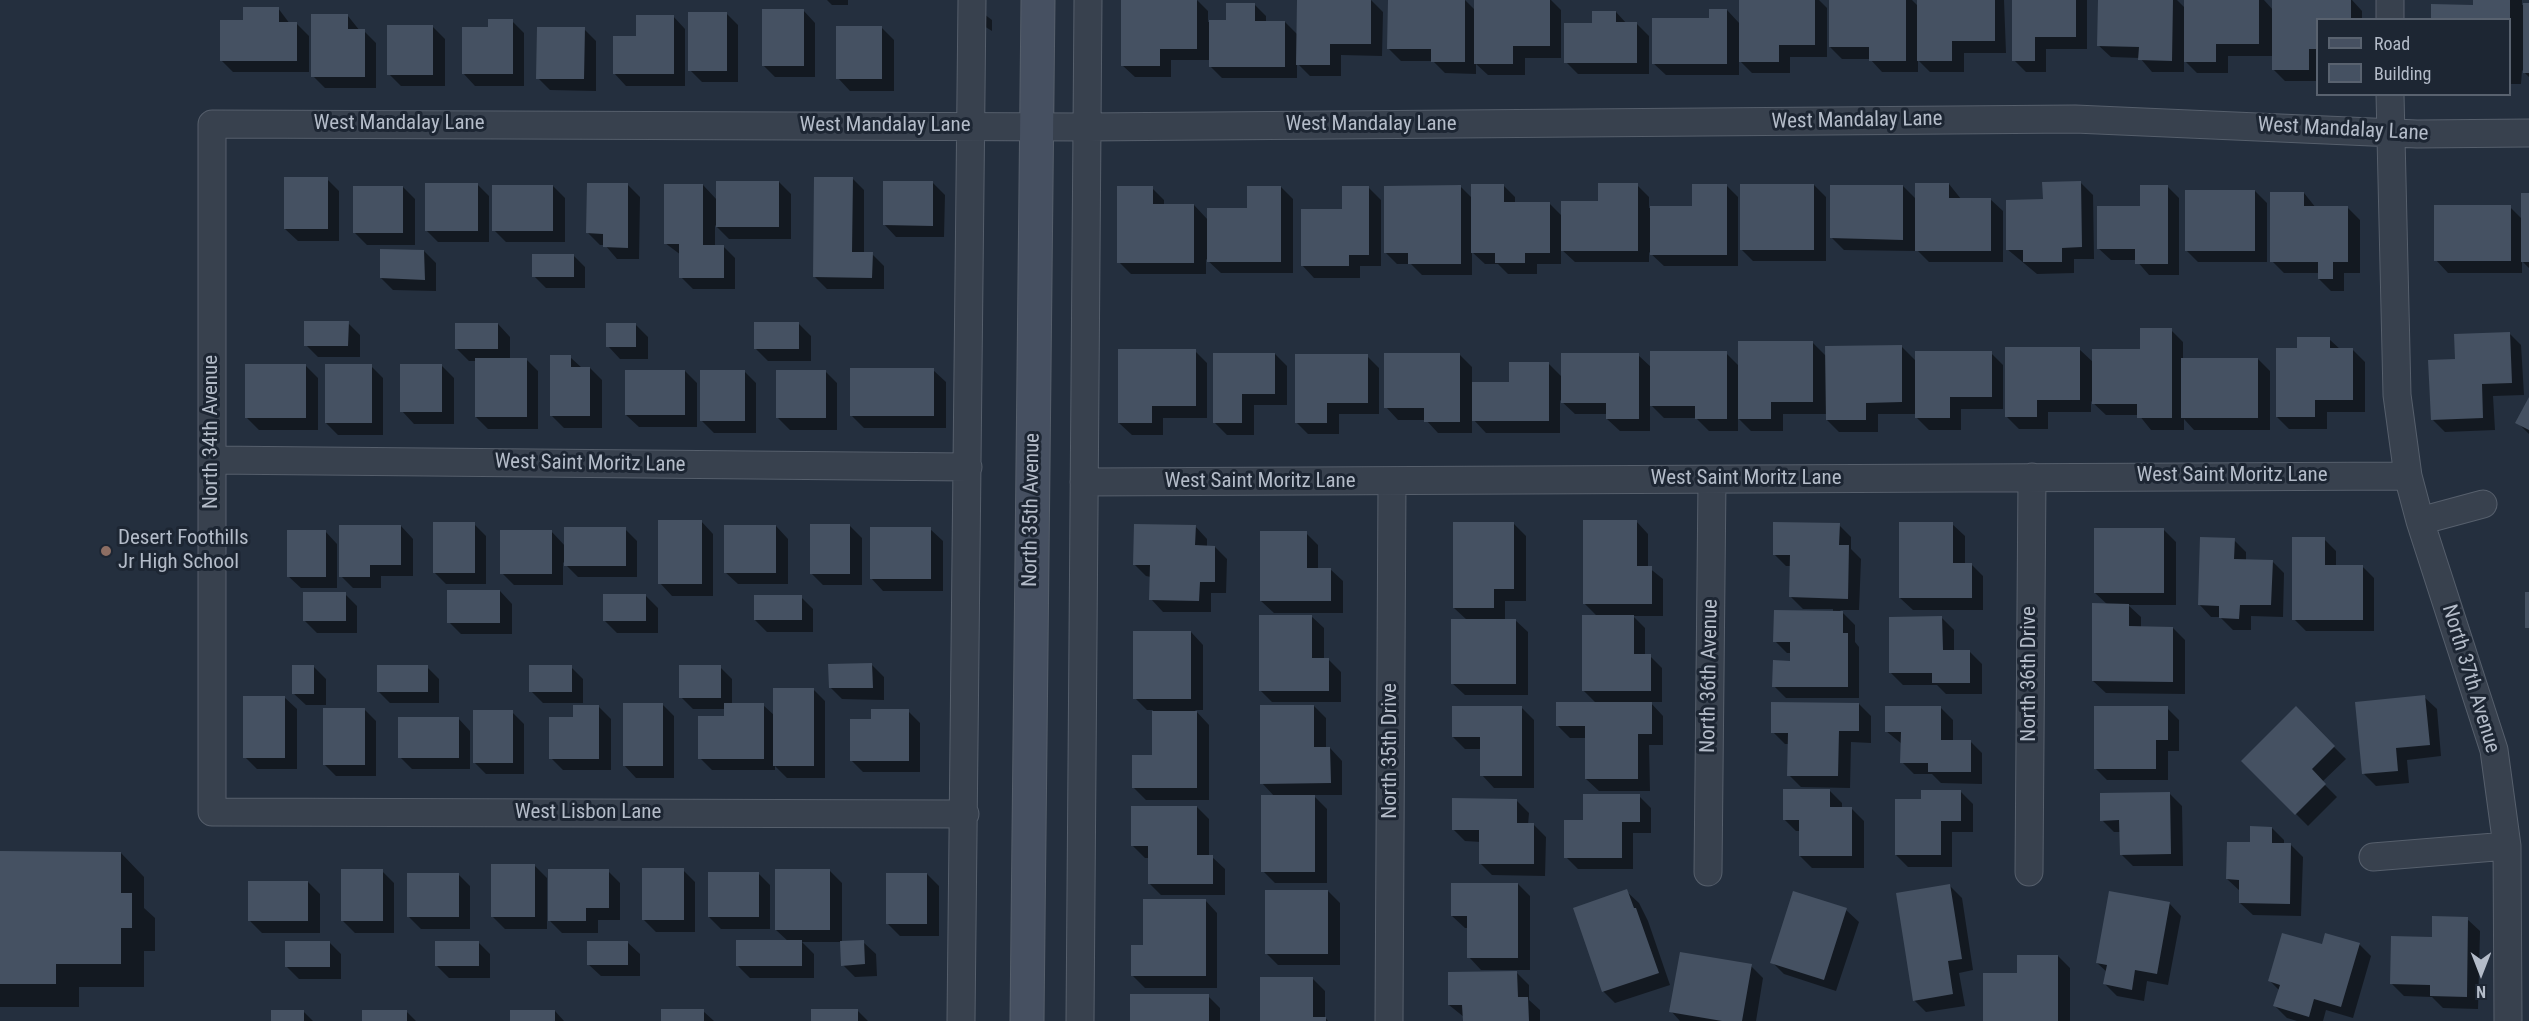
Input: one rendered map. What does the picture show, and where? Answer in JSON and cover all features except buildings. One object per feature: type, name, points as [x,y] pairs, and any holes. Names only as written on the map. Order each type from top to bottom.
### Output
[{"type":"main road","name":"North 35th Avenue","points":[[1027,1021],[1038,0]]},
{"type":"street","points":[[961,1021],[972,0]]},
{"type":"street","points":[[1080,1021],[1088,0]]},
{"type":"street","points":[[2390,0],[2390,18]]},
{"type":"street","name":"North 37th Avenue","points":[[2390,96],[2397,395],[2408,476],[2420,521],[2494,750],[2507,846],[2508,1021]]},
{"type":"street","name":"West Mandalay Lane","points":[[212,124],[1086,127],[2075,119],[2390,132],[2529,133]]},
{"type":"street","name":"North 34th Avenue","points":[[212,124],[212,813]]},
{"type":"street","name":"West Saint Moritz Lane","points":[[212,460],[968,467]]},
{"type":"street","name":"West Saint Moritz Lane","points":[[1084,482],[2408,476]]},
{"type":"street","name":"North 36th Drive","points":[[2029,872],[2032,477]]},
{"type":"street","name":"North 36th Avenue","points":[[1708,872],[1713,480]]},
{"type":"street","name":"North 35th Drive","points":[[1389,1021],[1392,482]]},
{"type":"street","points":[[2420,521],[2483,504]]},
{"type":"street","name":"West Lisbon Lane","points":[[212,813],[964,814]]},
{"type":"street","points":[[2373,857],[2507,846]]},
{"type":"place","name":"Desert Foothills Jr High School","points":[[106,551]]}]
